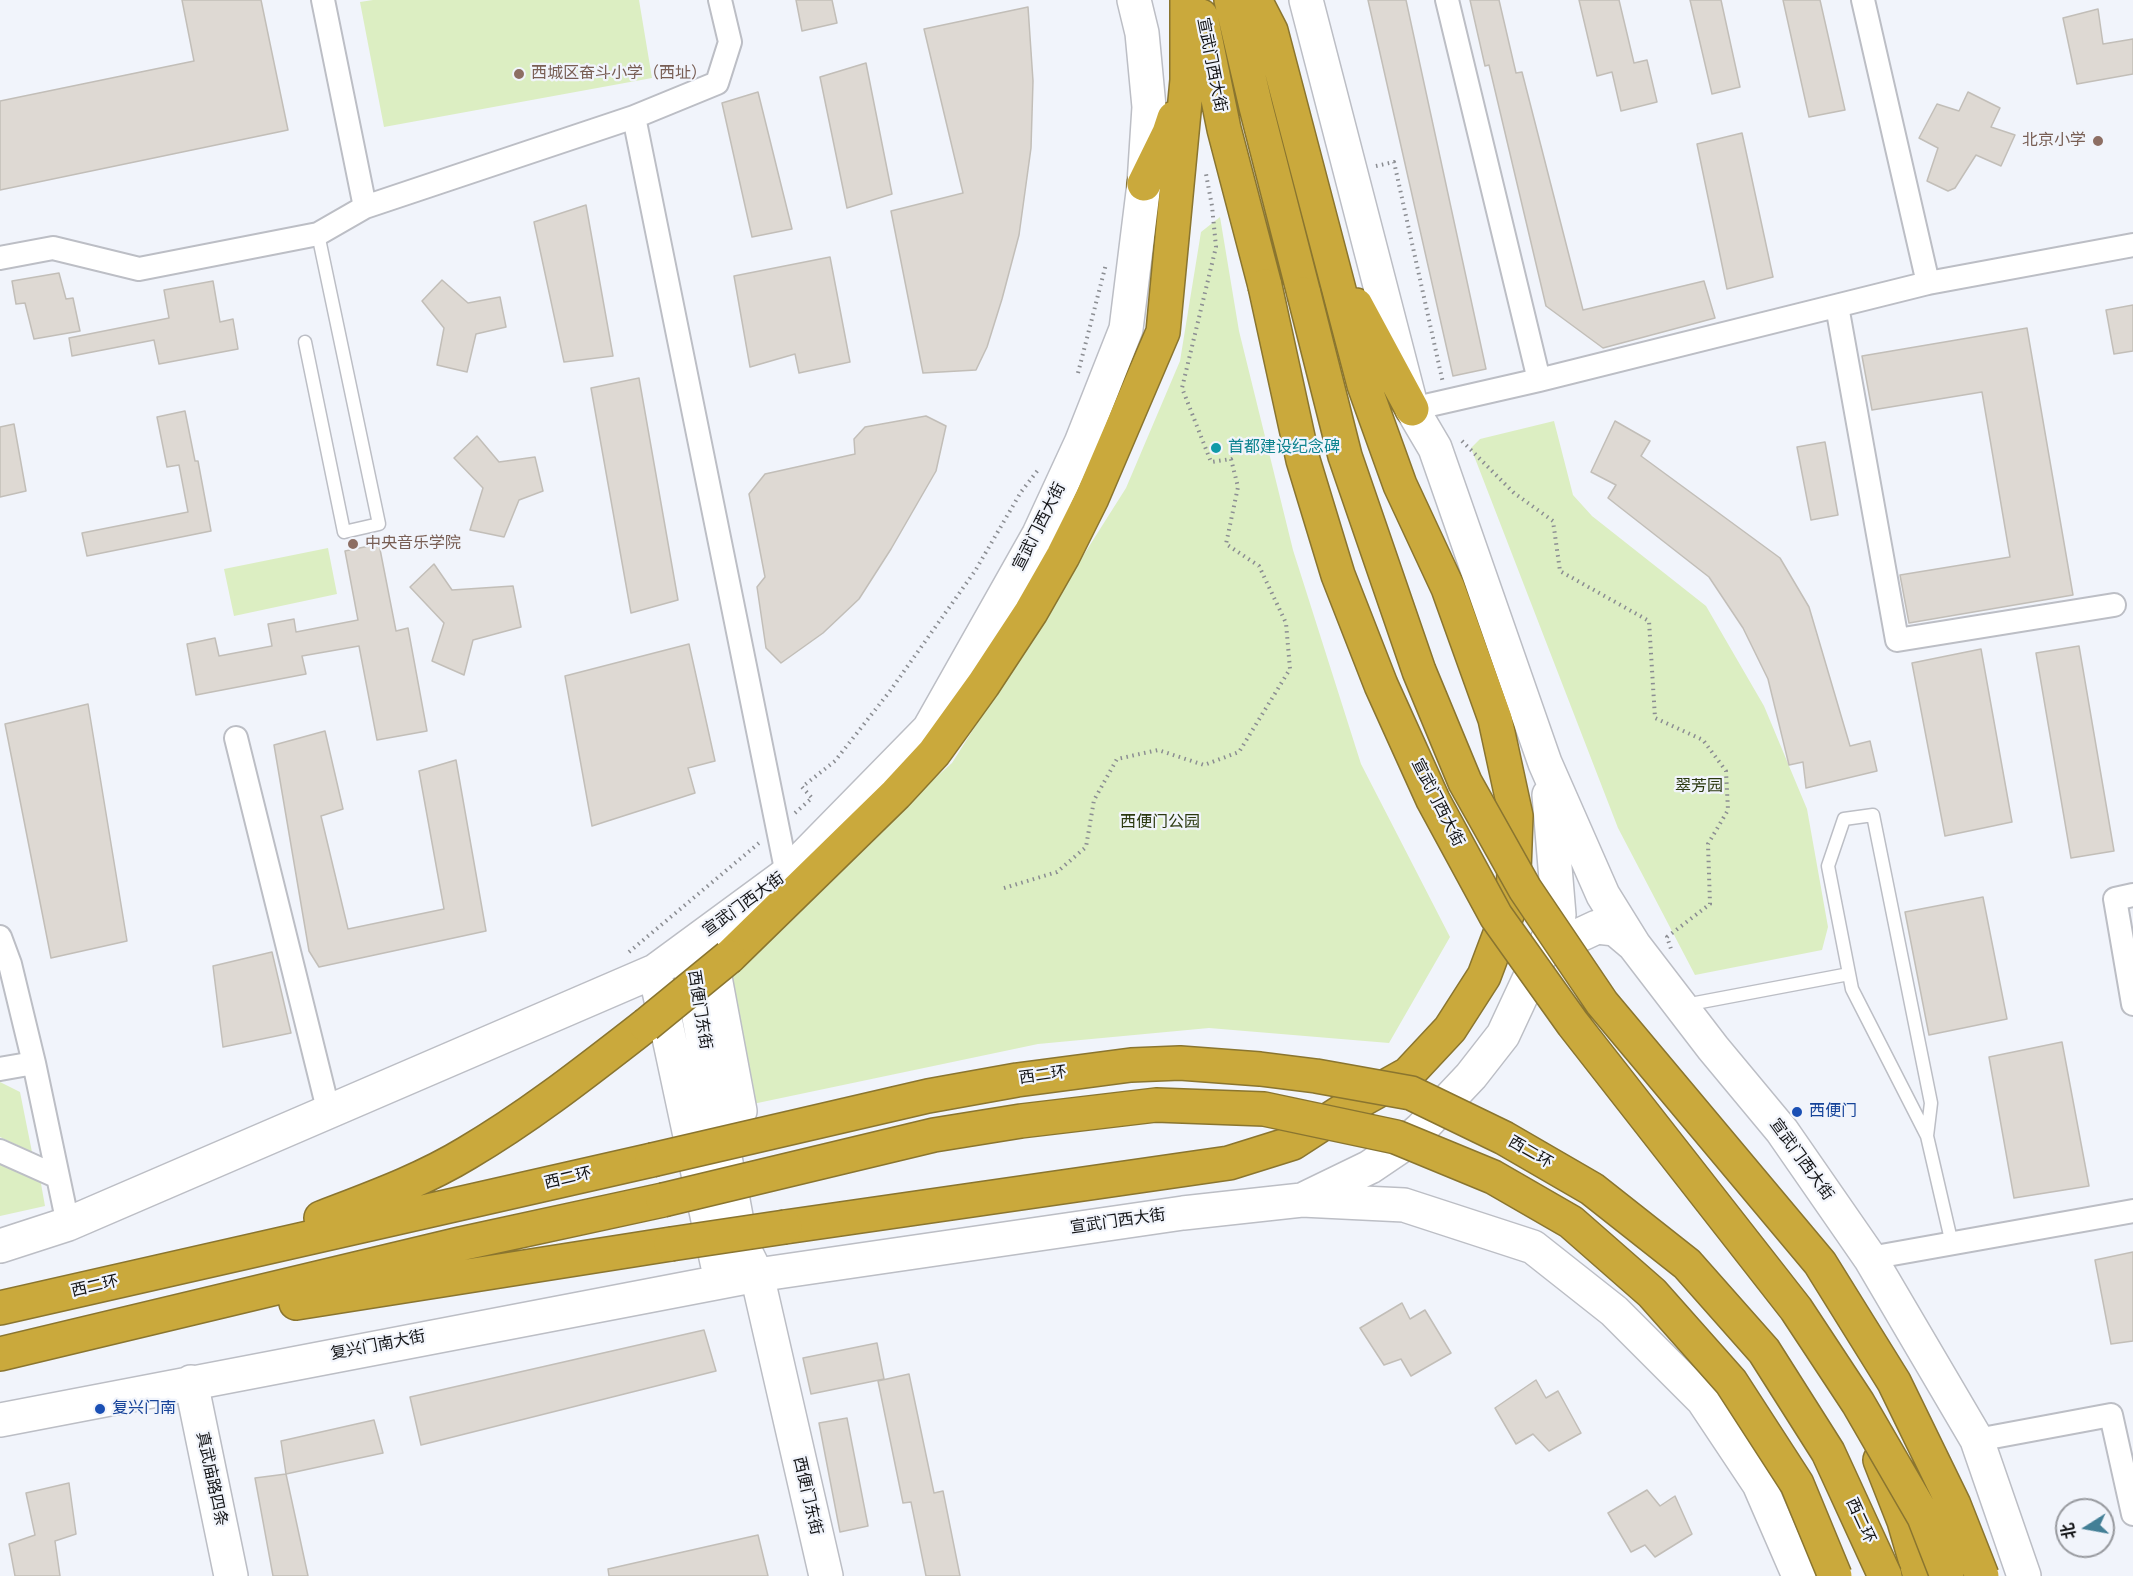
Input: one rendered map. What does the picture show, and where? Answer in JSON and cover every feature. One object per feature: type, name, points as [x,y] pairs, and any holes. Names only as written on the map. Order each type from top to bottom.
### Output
[{"type":"highway","points":[[216,1260],[398,1188],[467,1154],[572,1082],[729,957],[896,794],[934,753],[995,667],[1063,556],[1092,498],[1163,332],[1187,80],[1187,0]]},
{"type":"highway","name":"宣武门西大街","points":[[1198,0],[1224,129],[1265,286],[1303,460],[1338,575],[1381,685],[1434,800],[1496,916],[1573,1024],[1796,1309],[1858,1403],[1924,1516],[1947,1576]]},
{"type":"highway","name":"宣武门西大街","points":[[1231,0],[1345,456],[1419,671],[1465,782],[1526,889],[1602,1003],[1820,1263],[1894,1382],[1954,1505],[1983,1576]]},
{"type":"highway","points":[[175,1311],[284,1305],[671,1244],[1229,1163],[1293,1143],[1347,1108],[1408,1074],[1450,1029],[1484,976],[1514,899],[1516,816],[1495,719],[1448,588],[1400,485],[1364,386],[1271,31],[1255,0]]},
{"type":"highway","points":[[1271,31],[1282,0]]},
{"type":"highway","points":[[1144,184],[1169,133],[1187,80]]},
{"type":"highway","points":[[1329,253],[1412,409]]},
{"type":"highway","name":"西二环","points":[[0,1308],[928,1096],[1017,1080],[1131,1065],[1180,1063],[1316,1076],[1411,1093],[1504,1138],[1592,1189],[1687,1264],[1764,1351],[1828,1452],[1885,1576]]},
{"type":"highway","points":[[0,1354],[175,1311],[663,1200],[934,1135],[1021,1121],[1156,1105],[1264,1109],[1395,1137],[1493,1177],[1571,1222],[1652,1293],[1731,1382],[1797,1484],[1835,1576]]},
{"type":"highway","name":"宣武门西大街","points":[[1858,1403],[1904,1521],[1920,1576]]},
{"type":"street","points":[[323,0],[365,207]]},
{"type":"street","points":[[0,258],[53,248],[139,269],[318,234],[365,207],[634,117],[717,83],[730,42],[720,0]]},
{"type":"street","name":"宣武门西大街","points":[[694,942],[787,874],[929,729],[1039,534],[1082,443],[1126,329],[1144,184],[1149,107],[1142,33],[1134,0]]},
{"type":"street","name":"宣武门西大街","points":[[1306,0],[1412,409],[1436,448],[1545,763],[1603,895],[1635,945],[1681,1006],[1782,1131],[1870,1258],[1977,1440],[2024,1576]]},
{"type":"street","points":[[1447,0],[1539,380]]},
{"type":"street","points":[[1863,0],[1928,283]]},
{"type":"street","points":[[634,117],[787,874]]},
{"type":"street","points":[[1412,409],[1539,380],[1928,283],[2133,245]]},
{"type":"street","points":[[1837,306],[1897,640],[2114,605]]},
{"type":"street","points":[[236,738],[329,1113]]},
{"type":"street","name":"宣武门西大街","points":[[1302,1200],[1391,1155],[1421,1130],[1470,1076],[1503,1035],[1559,915],[1545,763]]},
{"type":"street","points":[[2133,895],[2115,899],[2133,1004]]},
{"type":"street","points":[[1541,953],[1597,927],[1615,930],[1635,945]]},
{"type":"street","points":[[0,937],[10,964],[34,1063],[68,1224]]},
{"type":"street","points":[[0,1246],[68,1224],[655,971],[694,942]]},
{"type":"street","name":"西便门东街","points":[[694,942],[690,969],[741,1243],[757,1275],[826,1576]]},
{"type":"street","points":[[655,971],[721,1281]]},
{"type":"street","points":[[0,1069],[34,1063]]},
{"type":"street","points":[[0,1150],[58,1177]]},
{"type":"street","name":"宣武门西大街","points":[[757,1275],[1183,1213],[1302,1200],[1404,1205],[1533,1247],[1614,1311],[1703,1400],[1759,1484],[1799,1576]]},
{"type":"street","points":[[1870,1258],[2133,1211]]},
{"type":"street","name":"复兴门南大街","points":[[0,1420],[757,1275]]},
{"type":"street","name":"真武庙路四条","points":[[192,1382],[231,1576]]},
{"type":"street","points":[[1977,1440],[2111,1415],[2133,1514]]},
{"type":"lane","points":[[305,342],[344,532],[379,524],[318,234]]},
{"type":"lane","points":[[1927,1136],[1931,1103],[1873,815],[1844,819],[1828,866],[1852,989],[1927,1136],[1952,1244]]},
{"type":"lane","points":[[1681,1006],[1849,974]]},
{"type":"path","points":[[1351,172],[1394,162],[1449,401]]},
{"type":"path","points":[[1004,888],[1057,872],[1086,847],[1094,800],[1117,759],[1158,750],[1204,765],[1239,752],[1290,669],[1286,623],[1259,567],[1226,544],[1238,487],[1231,459],[1211,462],[1182,388],[1216,247],[1212,206],[1205,171]]},
{"type":"path","points":[[1076,381],[1108,253]]},
{"type":"path","points":[[1460,440],[1514,493],[1553,520],[1560,571],[1650,621],[1655,718],[1704,740],[1726,771],[1728,810],[1708,844],[1710,904],[1668,937],[1673,954]]},
{"type":"path","points":[[627,954],[812,798],[802,787],[835,761],[897,682],[975,571],[1021,492],[1040,468]]},
{"type":"green space","name":"西城区奋斗小学（西址）","points":[[373,0],[639,0],[652,78],[384,127],[360,2]]},
{"type":"green space","name":"西便门公园","points":[[1220,217],[1239,331],[1293,550],[1361,764],[1450,937],[1389,1043],[1209,1028],[1038,1044],[748,1105],[723,968],[952,763],[1126,488],[1180,361],[1201,232]]},
{"type":"green space","name":"翠芳园","points":[[1554,421],[1573,495],[1592,516],[1706,606],[1764,706],[1807,809],[1828,927],[1822,950],[1695,975],[1618,828],[1471,448],[1480,439]]},
{"type":"green space","points":[[328,548],[337,594],[234,616],[224,569]]},
{"type":"green space","points":[[0,1082],[20,1092],[32,1152],[0,1137]]},
{"type":"green space","points":[[0,1163],[40,1178],[45,1206],[0,1216]]},
{"type":"building","points":[[182,0],[261,0],[288,130],[0,190],[0,101],[194,61]]},
{"type":"building","points":[[796,0],[832,0],[837,23],[802,31]]},
{"type":"building","points":[[1368,0],[1406,0],[1486,369],[1453,376]]},
{"type":"building","points":[[1470,0],[1499,0],[1516,73],[1522,72],[1583,310],[1704,281],[1715,318],[1603,348],[1546,306],[1489,65],[1485,66]]},
{"type":"building","points":[[1579,0],[1619,0],[1634,63],[1647,60],[1657,102],[1621,111],[1612,72],[1597,76]]},
{"type":"building","points":[[1690,0],[1721,0],[1740,87],[1712,94]]},
{"type":"building","points":[[1783,0],[1820,0],[1845,110],[1809,117]]},
{"type":"building","points":[[1028,7],[1033,81],[1031,148],[1019,235],[1002,299],[987,347],[976,370],[923,373],[891,211],[963,193],[924,29]]},
{"type":"building","points":[[2098,9],[2103,44],[2133,39],[2133,74],[2077,84],[2063,18]]},
{"type":"building","points":[[866,63],[892,194],[847,208],[820,77]]},
{"type":"building","points":[[758,92],[792,229],[752,237],[722,103]]},
{"type":"building","points":[[1968,92],[2000,108],[1991,127],[2015,135],[2001,166],[1976,155],[1955,188],[1948,191],[1927,181],[1938,148],[1919,138],[1937,104],[1959,111]]},
{"type":"building","points":[[1742,133],[1773,277],[1727,289],[1697,144]]},
{"type":"building","points":[[586,205],[613,356],[564,362],[534,222]]},
{"type":"building","points":[[830,257],[850,362],[799,373],[795,354],[750,367],[734,276]]},
{"type":"building","points":[[59,273],[66,299],[73,298],[80,331],[34,339],[25,303],[16,304],[12,281]]},
{"type":"building","points":[[442,280],[468,303],[500,297],[506,327],[476,334],[467,372],[437,365],[444,328],[422,301]]},
{"type":"building","points":[[213,281],[220,322],[233,319],[238,349],[159,364],[154,340],[72,356],[69,338],[169,318],[164,290]]},
{"type":"building","points":[[2133,305],[2133,351],[2114,354],[2106,310]]},
{"type":"building","points":[[2027,328],[2073,595],[1909,623],[1900,575],[2010,557],[1982,392],[1872,410],[1862,356]]},
{"type":"building","points":[[639,378],[678,600],[631,613],[591,388]]},
{"type":"building","points":[[185,411],[195,461],[198,461],[211,531],[87,556],[82,533],[188,512],[179,465],[167,467],[157,417]]},
{"type":"building","points":[[926,416],[946,426],[936,471],[891,549],[859,599],[823,633],[781,663],[766,648],[757,587],[765,577],[749,494],[765,474],[855,454],[854,439],[865,427]]},
{"type":"building","points":[[1615,421],[1650,441],[1641,456],[1780,558],[1809,607],[1850,746],[1870,741],[1877,771],[1806,788],[1803,762],[1789,765],[1768,679],[1743,628],[1709,577],[1608,498],[1616,485],[1591,472]]},
{"type":"building","points":[[14,424],[26,491],[0,497],[0,427]]},
{"type":"building","points":[[477,436],[499,462],[535,457],[543,491],[519,500],[504,537],[470,530],[483,488],[454,458]]},
{"type":"building","points":[[1825,442],[1838,515],[1811,520],[1797,447]]},
{"type":"building","points":[[379,544],[396,631],[408,628],[427,731],[377,740],[359,646],[302,656],[306,674],[196,695],[187,644],[215,638],[219,656],[272,646],[268,624],[294,619],[296,632],[358,620],[345,551]]},
{"type":"building","points":[[434,564],[452,590],[513,586],[521,627],[473,640],[464,675],[432,661],[444,623],[410,587]]},
{"type":"building","points":[[689,644],[715,761],[688,768],[695,793],[592,826],[565,676]]},
{"type":"building","points":[[2079,646],[2114,851],[2071,858],[2036,653]]},
{"type":"building","points":[[1981,649],[2012,822],[1945,836],[1912,663]]},
{"type":"building","points":[[88,704],[127,941],[51,958],[5,724]]},
{"type":"building","points":[[325,731],[343,809],[321,816],[348,929],[444,909],[419,771],[456,760],[486,931],[319,967],[309,951],[274,745]]},
{"type":"building","points":[[1983,897],[2007,1019],[1929,1035],[1905,912]]},
{"type":"building","points":[[272,952],[291,1033],[223,1047],[213,966]]},
{"type":"building","points":[[2062,1042],[2089,1186],[2014,1198],[1989,1057]]},
{"type":"building","points":[[2133,1252],[2133,1341],[2111,1344],[2095,1260]]},
{"type":"building","points":[[1402,1303],[1410,1319],[1425,1310],[1451,1353],[1411,1376],[1401,1359],[1384,1365],[1360,1328]]},
{"type":"building","points":[[704,1330],[716,1371],[421,1445],[410,1397]]},
{"type":"building","points":[[877,1343],[884,1379],[811,1394],[803,1358]]},
{"type":"building","points":[[909,1374],[934,1493],[943,1491],[960,1576],[926,1576],[911,1502],[903,1503],[878,1381]]},
{"type":"building","points":[[1536,1380],[1546,1398],[1558,1391],[1581,1433],[1549,1451],[1533,1434],[1516,1444],[1495,1408]]},
{"type":"building","points":[[847,1418],[868,1526],[840,1532],[819,1423]]},
{"type":"building","points":[[374,1420],[383,1453],[286,1474],[281,1441]]},
{"type":"building","points":[[286,1474],[308,1576],[273,1576],[255,1478]]},
{"type":"building","points":[[69,1483],[76,1534],[55,1541],[60,1576],[15,1576],[9,1544],[35,1535],[26,1493]]},
{"type":"building","points":[[1647,1490],[1660,1506],[1675,1496],[1692,1534],[1655,1557],[1645,1545],[1631,1552],[1608,1513]]},
{"type":"building","points":[[758,1535],[768,1576],[609,1576],[608,1569]]},
{"type":"place","name":"西城区奋斗小学（西址）","points":[[519,74]]},
{"type":"place","name":"北京小学","points":[[2098,141]]},
{"type":"place","name":"首都建设纪念碑","points":[[1216,448]]},
{"type":"place","name":"中央音乐学院","points":[[353,544]]},
{"type":"place","name":"西便门","points":[[1797,1112]]},
{"type":"place","name":"复兴门南","points":[[100,1409]]}]
